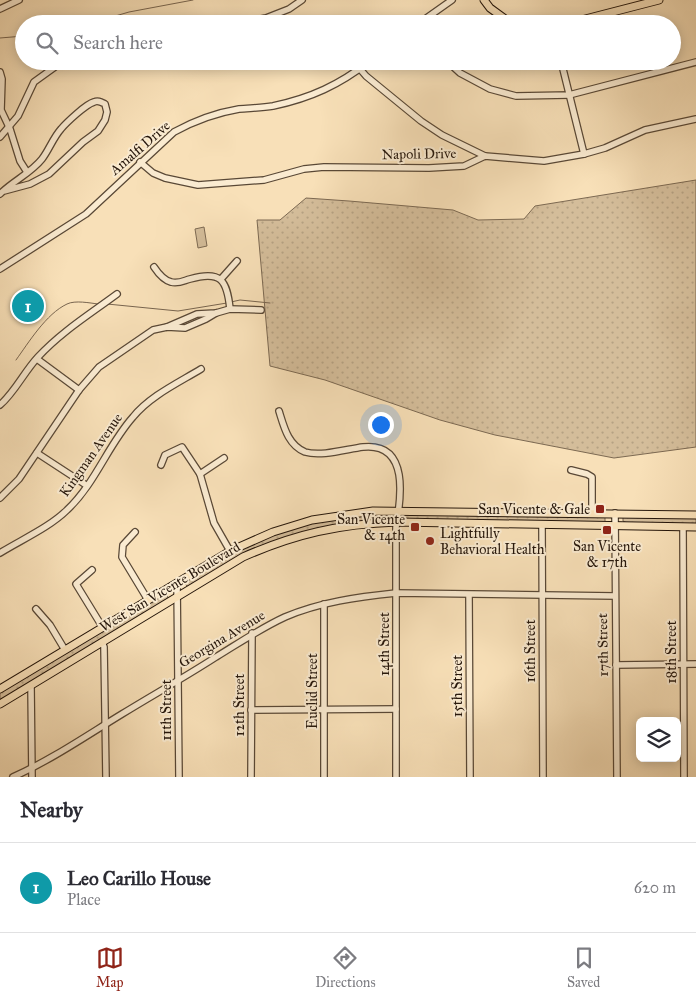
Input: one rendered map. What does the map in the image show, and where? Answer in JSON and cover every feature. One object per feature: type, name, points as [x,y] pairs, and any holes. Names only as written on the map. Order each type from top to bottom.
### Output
[{"type":"main road","points":[[484,0],[490,8],[500,15]]},
{"type":"main road","points":[[600,15],[658,0]]},
{"type":"main road","points":[[0,689],[230,551],[273,532],[312,520],[359,513],[399,511],[696,515]]},
{"type":"main road","name":"West San Vicente Boulevard","points":[[0,704],[243,557],[282,541],[338,527],[396,522],[696,527]]},
{"type":"street","points":[[0,9],[18,0]]},
{"type":"street","points":[[274,15],[289,9],[302,0]]},
{"type":"street","points":[[431,15],[452,0]]},
{"type":"street","points":[[681,66],[696,62]]},
{"type":"street","points":[[0,138],[23,108],[34,82],[51,70]]},
{"type":"street","name":"Amalfi Drive","points":[[0,269],[86,214],[168,136],[189,124],[238,109],[272,106],[312,95],[326,90],[358,70]]},
{"type":"street","points":[[361,70],[420,121],[442,135],[485,156]]},
{"type":"street","points":[[457,70],[490,89],[516,96],[569,95],[665,70]]},
{"type":"street","points":[[563,70],[584,154]]},
{"type":"street","points":[[0,72],[2,79],[1,110],[9,125],[20,161],[28,172]]},
{"type":"street","points":[[99,101],[105,104],[108,112],[98,131],[83,142],[49,174],[30,184],[2,192],[42,160],[61,129],[83,109],[92,102],[99,101]]},
{"type":"street","name":"Napoli Drive","points":[[140,162],[153,173],[165,178],[198,185],[264,180],[304,169],[324,167],[416,169],[464,166],[485,156],[544,161],[584,154],[605,148],[645,130],[696,118]]},
{"type":"street","points":[[220,279],[237,261]]},
{"type":"street","points":[[154,267],[164,280],[174,283],[209,275],[220,279],[226,285],[230,309]]},
{"type":"street","points":[[0,406],[37,358],[62,334],[117,294]]},
{"type":"street","points":[[0,498],[15,485],[79,390],[99,366],[145,334],[197,314],[216,313],[230,309],[261,310]]},
{"type":"street","points":[[37,358],[79,390]]},
{"type":"street","name":"Kingman Avenue","points":[[0,553],[58,517],[74,503],[139,410],[201,369]]},
{"type":"street","name":"14th Street","points":[[279,412],[291,441],[307,452],[318,453],[369,447],[385,452],[393,459],[399,471],[401,480],[399,511],[396,522],[396,777]]},
{"type":"street","points":[[161,465],[165,454],[182,447],[200,474],[214,523],[230,551]]},
{"type":"street","points":[[37,453],[86,485]]},
{"type":"street","points":[[200,474],[224,458]]},
{"type":"street","points":[[571,470],[592,477],[592,513]]},
{"type":"street","name":"17th Street","points":[[615,513],[617,777]]},
{"type":"street","name":"16th Street","points":[[542,525],[543,777]]},
{"type":"street","name":"18th Street","points":[[683,527],[684,777]]},
{"type":"street","points":[[135,532],[123,545],[122,557],[148,600]]},
{"type":"street","points":[[92,570],[76,584],[103,628]]},
{"type":"street","name":"11th Street","points":[[177,583],[179,777]]},
{"type":"street","name":"Georgina Avenue","points":[[13,777],[32,768],[106,724],[252,634],[287,617],[324,604],[360,596],[396,593],[615,596]]},
{"type":"street","name":"15th Street","points":[[470,595],[470,777]]},
{"type":"street","name":"Euclid Street","points":[[324,604],[324,777]]},
{"type":"street","points":[[36,609],[50,625],[65,650]]},
{"type":"street","name":"12th Street","points":[[252,634],[252,777]]},
{"type":"street","points":[[102,642],[104,647],[106,777]]},
{"type":"street","points":[[616,665],[696,664]]},
{"type":"street","points":[[31,686],[32,777]]},
{"type":"street","points":[[251,710],[396,709]]},
{"type":"shaded area","points":[[696,180],[696,447],[614,458],[495,435],[440,420],[325,380],[270,366],[257,220],[280,220],[306,198],[453,210],[478,220],[524,219],[535,206]]},
{"type":"shaded area","points":[[204,227],[207,246],[198,248],[195,229]]},
{"type":"shaded area","points":[[386,514],[388,516],[387,520],[352,522],[296,534],[189,586],[184,583],[192,576],[229,554],[272,535],[317,522],[363,515]]},
{"type":"shaded area","points":[[405,514],[605,516],[605,522],[405,520],[403,517]]},
{"type":"shaded area","points":[[623,517],[696,517],[696,524],[627,523],[623,521]]},
{"type":"shaded area","points":[[167,593],[168,599],[0,700],[0,692]]},
{"type":"waterway","points":[[119,15],[193,0]]},
{"type":"waterway","points":[[0,38],[15,37]]},
{"type":"waterway","points":[[231,302],[240,300],[270,303]]},
{"type":"waterway","points":[[16,360],[38,329],[59,309],[74,302],[98,304]]},
{"type":"waterway","points":[[107,304],[178,311],[227,303]]},
{"type":"place","name":"Leo Carillo House","points":[[28,306]]},
{"type":"place","name":"San Vicente & Gale","points":[[600,509]]},
{"type":"place","name":"San Vicente & 14th","points":[[415,527]]},
{"type":"place","name":"San Vicente & 17th","points":[[607,530]]},
{"type":"place","name":"Lightfully Behavioral Health","points":[[430,541]]}]
